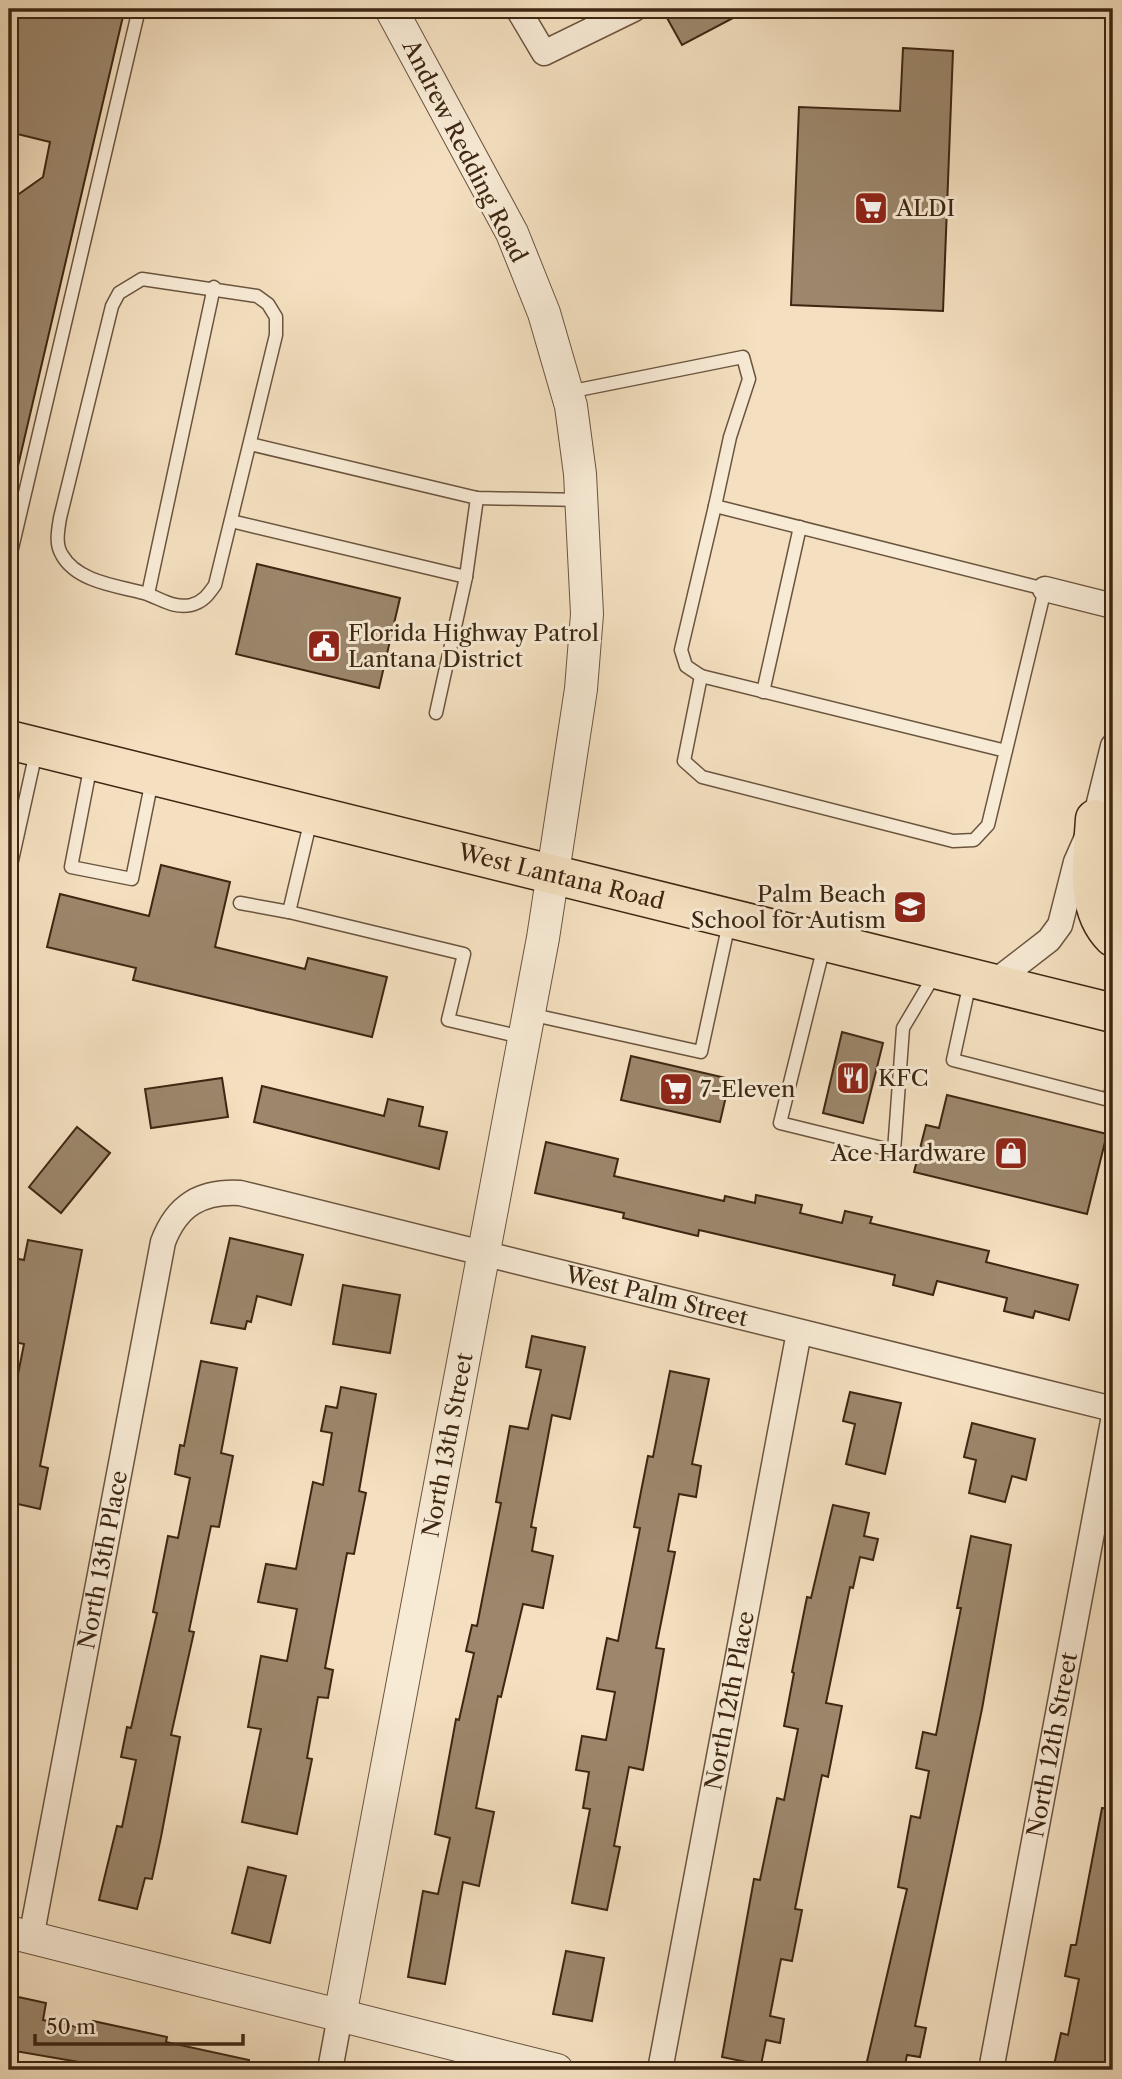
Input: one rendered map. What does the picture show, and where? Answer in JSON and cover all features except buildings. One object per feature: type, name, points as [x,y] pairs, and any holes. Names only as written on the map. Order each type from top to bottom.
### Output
[{"type":"main road","name":"West Lantana Road","points":[[23,743],[1113,1013]]},
{"type":"main road","points":[[1095,819],[1094,897],[1101,919],[1113,937]]},
{"type":"street","name":"Andrew Redding Road","points":[[391,9],[512,233],[544,313],[568,392],[582,500],[587,614],[582,677],[553,875]]},
{"type":"street","points":[[518,9],[544,53],[634,9]]},
{"type":"street","points":[[1045,589],[1113,606]]},
{"type":"street","points":[[967,977],[1054,934],[1063,916],[1076,862],[1095,819],[1113,746]]},
{"type":"street","name":"North 13th Street","points":[[340,2016],[527,1026],[553,875]]},
{"type":"street","name":"West Palm Street","points":[[200,1197],[220,1192],[240,1194],[1113,1409]]},
{"type":"street","name":"North 13th Place","points":[[20,1935],[163,1242],[170,1223],[183,1207],[200,1197]]},
{"type":"street","name":"North 12th Place","points":[[660,2070],[799,1332]]},
{"type":"street","name":"North 12th Street","points":[[990,2070],[1113,1421]]},
{"type":"street","points":[[20,1935],[556,2070]]},
{"type":"street","points":[[330,2070],[340,2016]]},
{"type":"lane","points":[[9,561],[139,9]]},
{"type":"lane","points":[[142,279],[214,287],[257,296],[268,304],[276,317],[272,354],[215,585],[205,599],[190,605],[170,605],[148,594],[97,580],[70,565],[62,555],[57,540],[60,518],[112,306],[119,293],[142,279]]},
{"type":"lane","points":[[148,594],[214,287]]},
{"type":"lane","points":[[568,392],[743,357],[749,379],[730,437],[681,650],[686,666],[701,676],[1006,751]]},
{"type":"lane","points":[[250,444],[477,498],[582,500]]},
{"type":"lane","points":[[436,713],[466,577],[477,498]]},
{"type":"lane","points":[[701,676],[684,761],[702,777],[953,841],[974,840],[988,825],[1045,589],[715,506]]},
{"type":"lane","points":[[231,521],[466,577]]},
{"type":"lane","points":[[763,692],[800,527]]},
{"type":"lane","points":[[9,874],[23,743]]},
{"type":"lane","points":[[92,760],[71,867],[132,879],[153,776]]},
{"type":"lane","points":[[289,912],[312,815]]},
{"type":"lane","points":[[240,903],[289,912],[464,954],[448,1020],[527,1026],[701,1052],[730,918]]},
{"type":"lane","points":[[825,942],[780,1123],[894,1151],[903,1028],[967,977]]},
{"type":"lane","points":[[967,977],[953,1060],[1109,1100],[1113,1083]]},
{"type":"place","name":"ALDI","points":[[871,208]]},
{"type":"place","name":"Florida Highway Patrol Lantana District","points":[[324,646]]},
{"type":"place","name":"Palm Beach School for Autism","points":[[910,907]]},
{"type":"place","name":"KFC","points":[[853,1078]]},
{"type":"place","name":"7-Eleven","points":[[676,1089]]},
{"type":"place","name":"Ace Hardware","points":[[1011,1153]]}]
